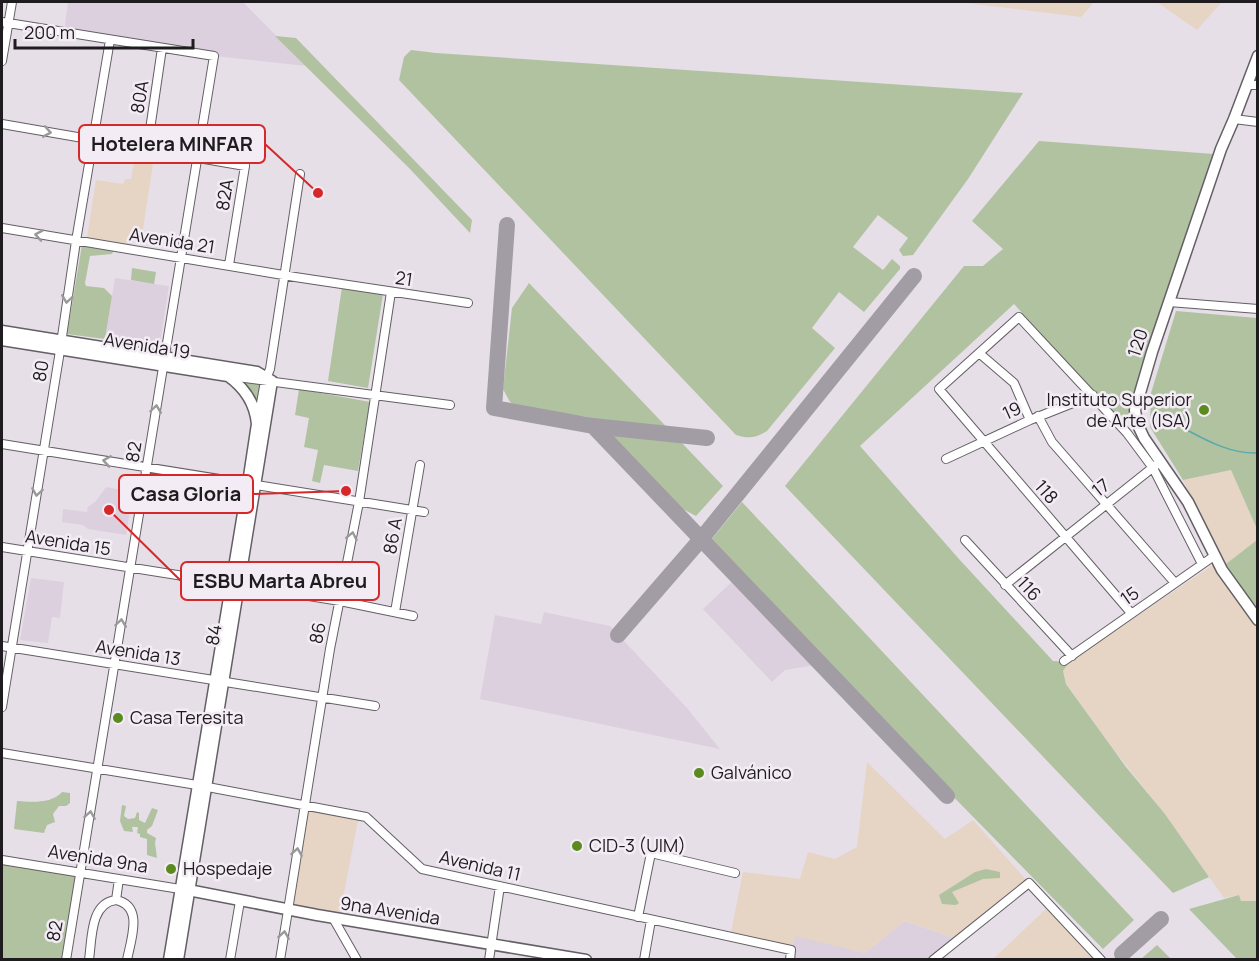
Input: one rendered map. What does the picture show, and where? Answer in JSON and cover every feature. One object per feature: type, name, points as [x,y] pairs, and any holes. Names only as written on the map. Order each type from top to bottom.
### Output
[{"type":"main road","name":"120","points":[[1257,56],[1252,85],[1221,149],[1135,410],[1137,423],[1157,465],[1188,502],[1222,570],[1257,620]]},
{"type":"main road","name":"Avenida 19","points":[[2,331],[61,345]]},
{"type":"main road","name":"Avenida 19","points":[[2,340],[61,345],[163,361],[257,372],[268,379]]},
{"type":"main road","name":"Avenida 19","points":[[163,361],[228,375]]},
{"type":"main road","points":[[228,375],[243,388],[248,396],[256,414],[257,424]]},
{"type":"main road","name":"84","points":[[178,960],[185,890],[268,379]]},
{"type":"main road","name":"84","points":[[252,484],[257,424]]},
{"type":"main road","name":"84","points":[[169,960],[185,890]]},
{"type":"main road","name":"9na Avenida","points":[[185,890],[333,918],[586,960]]},
{"type":"street","points":[[2,61],[5,22],[12,2]]},
{"type":"street","points":[[5,22],[162,48]]},
{"type":"street","name":"80","points":[[2,707],[110,40]]},
{"type":"street","name":"82","points":[[66,960],[214,56],[162,48]]},
{"type":"street","name":"80A","points":[[147,150],[162,48]]},
{"type":"street","points":[[1234,120],[1257,122]]},
{"type":"street","points":[[2,124],[197,158]]},
{"type":"street","name":"82A","points":[[197,158],[245,165],[229,266]]},
{"type":"street","name":"84","points":[[268,379],[302,174]]},
{"type":"street","name":"Avenida 21","points":[[2,228],[337,284]]},
{"type":"street","name":"21","points":[[337,284],[468,303]]},
{"type":"street","name":"86","points":[[280,960],[322,697],[359,502],[391,292]]},
{"type":"street","points":[[1169,302],[1257,309]]},
{"type":"street","name":"120","points":[[979,353],[1019,317],[1157,465],[1202,564]]},
{"type":"street","points":[[979,353],[1014,384],[1034,418],[1052,442],[1158,566],[1161,564],[1175,583]]},
{"type":"street","name":"118","points":[[979,353],[939,389],[1131,613]]},
{"type":"street","points":[[228,375],[450,405]]},
{"type":"street","points":[[257,424],[268,379]]},
{"type":"street","name":"19","points":[[946,459],[1034,418],[1093,395]]},
{"type":"street","points":[[2,444],[424,512]]},
{"type":"street","name":"86 A","points":[[395,612],[420,465]]},
{"type":"street","name":"17","points":[[1005,585],[1157,465]]},
{"type":"street","name":"116","points":[[965,540],[1072,657]]},
{"type":"street","name":"Avenida 15","points":[[2,547],[413,616]]},
{"type":"street","name":"15","points":[[1064,661],[1214,556]]},
{"type":"street","name":"Avenida 13","points":[[2,646],[375,706]]},
{"type":"street","name":"Avenida 11","points":[[2,753],[305,804],[366,817],[422,869],[791,950],[790,960]]},
{"type":"street","points":[[638,917],[651,853],[735,873]]},
{"type":"street","name":"Avenida 9na","points":[[2,860],[185,890]]},
{"type":"street","points":[[116,900],[119,879]]},
{"type":"street","points":[[933,960],[1029,883],[1101,960]]},
{"type":"street","points":[[489,960],[500,886]]},
{"type":"street","points":[[89,960],[97,913],[104,903],[116,900],[128,905],[134,916],[127,960]]},
{"type":"street","points":[[230,960],[240,901]]},
{"type":"street","points":[[333,918],[357,960]]},
{"type":"street","points":[[644,960],[651,920]]},
{"type":"shaded area","points":[[68,2],[243,2],[306,66],[214,56],[64,33]]},
{"type":"shaded area","points":[[958,2],[1094,2],[1081,17]]},
{"type":"shaded area","points":[[1157,2],[1222,2],[1197,30]]},
{"type":"shaded area","points":[[136,153],[154,157],[143,229],[135,228],[131,246],[87,238],[96,180],[123,184],[125,179],[131,179]]},
{"type":"shaded area","points":[[115,278],[169,286],[159,349],[105,339]]},
{"type":"shaded area","points":[[1231,470],[1257,529],[1257,540],[1226,564],[1183,480]]},
{"type":"shaded area","points":[[106,487],[133,492],[126,535],[62,522],[63,509],[87,512],[88,507],[96,501]]},
{"type":"shaded area","points":[[1217,562],[1257,620],[1257,901],[1241,901],[1239,895],[1224,898],[1165,814],[1110,745],[1066,683],[1063,671],[1069,662]]},
{"type":"shaded area","points":[[737,577],[821,664],[785,670],[772,682],[703,609]]},
{"type":"shaded area","points":[[31,578],[64,582],[60,618],[52,617],[48,643],[20,640]]},
{"type":"shaded area","points":[[544,612],[610,626],[687,708],[720,749],[480,699],[495,615],[541,624]]},
{"type":"shaded area","points":[[867,762],[945,839],[973,820],[1029,883],[958,939],[904,921],[865,953],[795,936],[791,950],[730,937],[743,872],[800,879],[808,852],[835,859],[857,847]]},
{"type":"shaded area","points":[[305,804],[359,815],[339,919],[288,910]]},
{"type":"shaded area","points":[[1048,907],[1098,960],[992,960]]},
{"type":"shaded area","points":[[904,921],[958,939],[931,959],[790,960],[795,935],[865,953]]},
{"type":"green space","points":[[275,36],[296,38],[472,220],[470,233],[410,169]]},
{"type":"green space","points":[[411,50],[1023,93],[968,179],[913,255],[903,256],[899,250],[908,238],[878,215],[853,247],[883,270],[892,259],[900,266],[900,269],[864,312],[839,292],[812,328],[835,348],[767,431],[749,437],[736,435],[399,80],[404,57]]},
{"type":"green space","points":[[1039,141],[1214,154],[1125,425],[1014,304],[860,446],[959,559],[1053,661],[1069,662],[1063,671],[1066,684],[1126,767],[1165,814],[1209,877],[1173,893],[785,486],[964,266],[983,266],[1003,249],[972,221]]},
{"type":"green space","points":[[82,245],[114,250],[112,254],[90,256],[85,283],[86,286],[104,288],[112,296],[105,339],[67,334]]},
{"type":"green space","points":[[132,268],[156,272],[154,284],[131,280]]},
{"type":"green space","points":[[529,283],[723,486],[696,516],[679,507],[588,417],[517,407],[510,402],[503,389],[512,308]]},
{"type":"green space","points":[[342,287],[383,294],[368,388],[328,381]]},
{"type":"green space","name":"Instituto Superior de Arte (ISA)","points":[[1176,311],[1257,318],[1257,529],[1231,470],[1183,480],[1150,427],[1151,393]]},
{"type":"green space","points":[[265,381],[257,421],[236,382]]},
{"type":"green space","points":[[299,389],[370,402],[358,471],[324,465],[320,483],[312,481],[318,450],[304,447],[309,418],[295,415]]},
{"type":"green space","points":[[742,502],[1134,920],[1103,949],[875,717],[711,540]]},
{"type":"green space","points":[[1257,540],[1257,610],[1226,564]]},
{"type":"green space","points":[[62,792],[70,793],[70,803],[66,806],[59,806],[53,814],[55,822],[47,825],[44,833],[14,829],[17,801],[35,802],[52,799]]},
{"type":"green space","points":[[122,805],[126,806],[124,816],[128,819],[135,818],[137,812],[139,820],[145,823],[152,808],[158,810],[152,826],[147,830],[147,833],[156,838],[157,858],[147,855],[147,839],[140,837],[137,833],[138,827],[132,827],[133,832],[124,831],[120,821]]},
{"type":"green space","points":[[2,860],[81,873],[66,959],[2,959]]},
{"type":"green space","points":[[986,869],[1000,872],[1000,878],[983,879],[952,892],[959,903],[956,905],[942,904],[939,895],[975,872]]},
{"type":"green space","points":[[1239,895],[1241,901],[1257,901],[1257,959],[1237,959],[1189,909]]},
{"type":"green space","points":[[1157,945],[1171,959],[1141,959]]},
{"type":"waterway","points":[[1153,416],[1168,419],[1221,446],[1239,452],[1258,453]]},
{"type":"taxiway","points":[[507,225],[494,408],[593,426],[707,438]]},
{"type":"taxiway","points":[[618,635],[702,538],[914,276]]},
{"type":"taxiway","points":[[593,426],[947,796]]},
{"type":"taxiway","points":[[1122,954],[1161,919]]},
{"type":"place","name":"Hotelera MINFAR","points":[[318,193]]},
{"type":"place","name":"Instituto Superior de Arte (ISA)","points":[[1204,410]]},
{"type":"place","name":"Casa Gloria","points":[[346,491]]},
{"type":"place","name":"ESBU Marta Abreu","points":[[109,510]]},
{"type":"place","name":"Casa Teresita","points":[[118,718]]},
{"type":"place","name":"Galvánico","points":[[699,773]]},
{"type":"place","name":"CID-3 (UIM)","points":[[577,846]]},
{"type":"place","name":"Hospedaje","points":[[171,869]]}]
